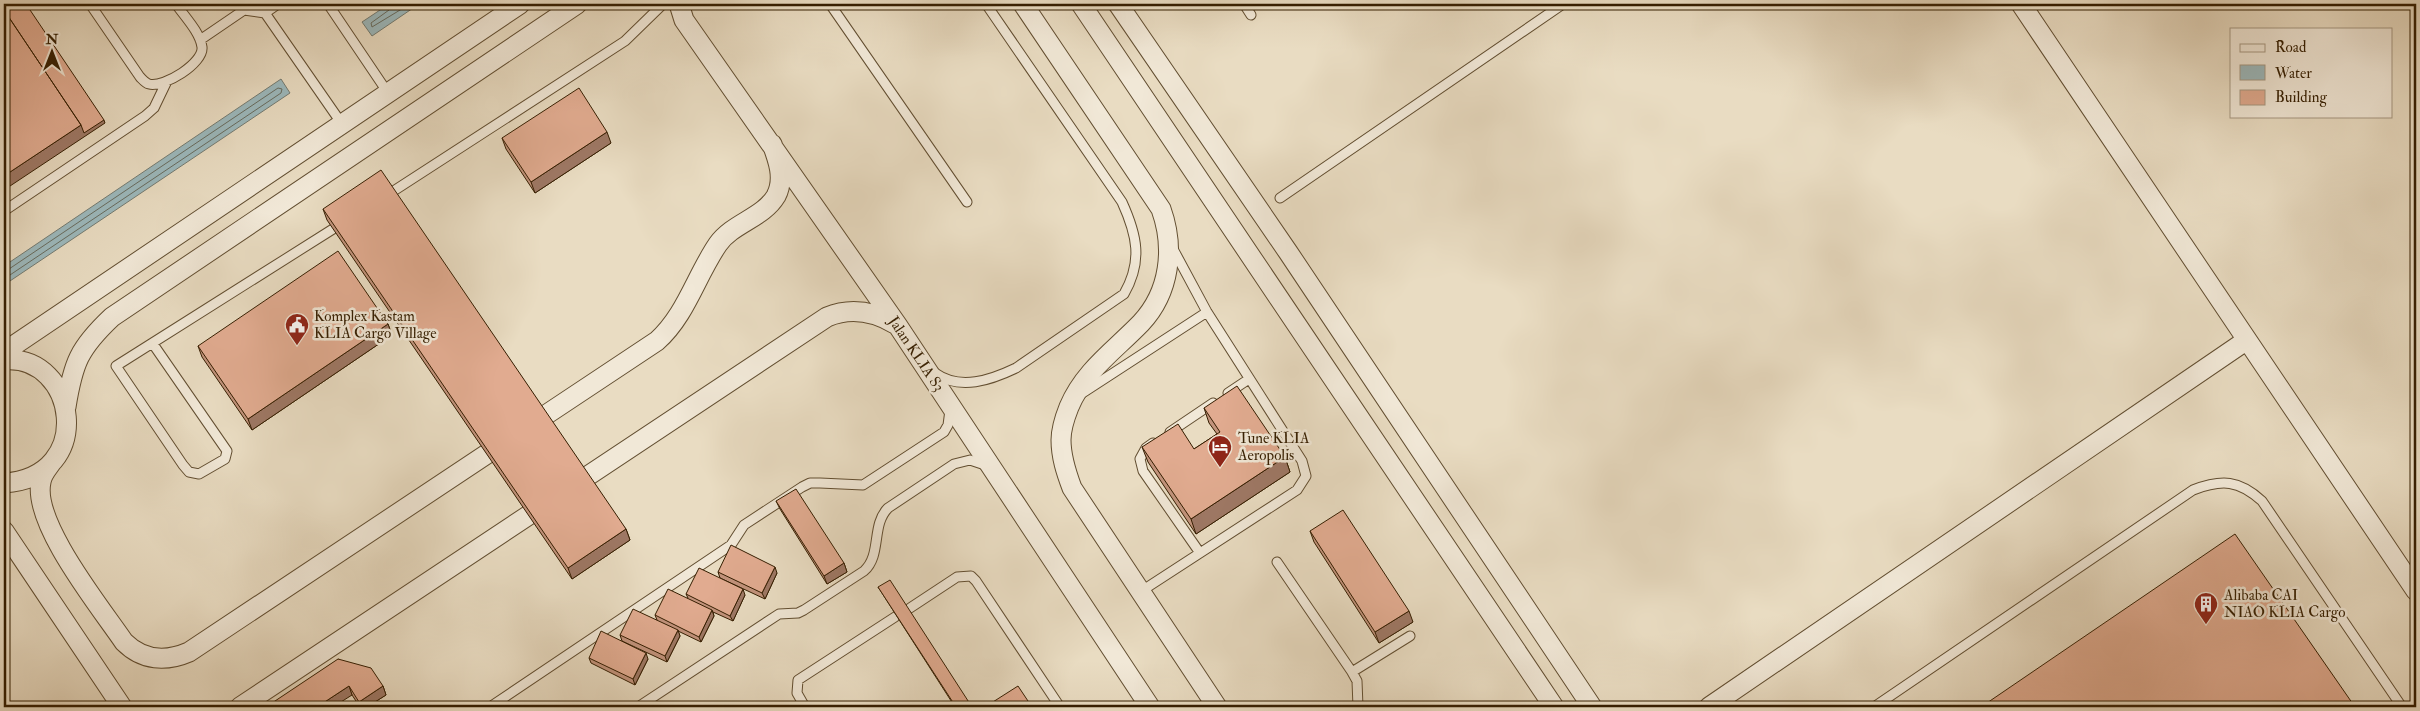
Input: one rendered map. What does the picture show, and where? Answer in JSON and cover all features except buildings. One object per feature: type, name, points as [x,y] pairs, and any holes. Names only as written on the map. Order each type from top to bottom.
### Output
[{"type":"street","points":[[4,352],[520,4]]},
{"type":"street","points":[[577,4],[112,317],[90,339],[78,356],[71,372],[66,407],[67,426],[63,445],[40,482],[40,498],[44,514],[62,549],[124,642],[133,651],[146,657],[176,658],[189,652],[657,341],[675,321],[718,244],[736,226],[763,210],[776,195],[780,175],[772,144]]},
{"type":"street","name":"Jalan KLIA S3","points":[[679,4],[684,20],[898,326],[1148,707]]},
{"type":"street","points":[[1023,4],[1161,209],[1170,243],[1163,287],[1153,308],[1141,323],[1095,367],[1072,400],[1064,419],[1061,438],[1064,466],[1072,488],[1217,707]]},
{"type":"street","points":[[1081,4],[1554,707]]},
{"type":"street","points":[[1118,4],[1288,252],[1592,707]]},
{"type":"street","points":[[2021,4],[2416,591]]},
{"type":"street","points":[[240,707],[827,317],[839,312],[868,312],[898,326]]},
{"type":"street","points":[[1709,707],[2247,340]]},
{"type":"street","points":[[4,360],[28,364],[45,374],[58,389],[66,407]]},
{"type":"street","points":[[4,493],[12,482],[37,475],[52,462]]},
{"type":"street","points":[[4,531],[122,707]]},
{"type":"lane","points":[[90,4],[140,77],[147,84],[166,82],[192,66],[200,57],[202,49],[200,40],[176,4]]},
{"type":"lane","points":[[265,13],[278,4]]},
{"type":"lane","points":[[328,4],[388,93]]},
{"type":"lane","points":[[392,192],[625,41],[663,4]]},
{"type":"lane","points":[[830,4],[967,202]]},
{"type":"lane","points":[[920,360],[941,378],[954,382],[974,382],[1000,376],[1016,368],[1124,294],[1133,280],[1136,263],[1133,227],[1122,202],[986,4]]},
{"type":"lane","points":[[1244,4],[1251,15]]},
{"type":"lane","points":[[1280,198],[1563,4]]},
{"type":"lane","points":[[200,40],[242,7],[265,13],[342,124]]},
{"type":"lane","points":[[4,211],[145,116],[154,108],[166,82]]},
{"type":"lane","points":[[153,344],[227,451],[225,459],[199,474],[189,472],[183,465],[116,366],[333,229]]},
{"type":"lane","points":[[1140,592],[1296,490],[1306,476],[1302,461],[1207,312],[1170,243]]},
{"type":"lane","points":[[1072,400],[1207,312]]},
{"type":"lane","points":[[1200,553],[1143,471],[1140,458],[1146,448],[1249,380]]},
{"type":"lane","points":[[490,707],[731,546],[744,525],[802,487],[810,483],[820,482],[863,485],[930,442],[944,432],[948,425],[950,417],[948,402]]},
{"type":"lane","points":[[638,707],[779,614],[798,613],[804,610],[864,571],[870,565],[874,556],[883,514],[954,464],[970,460],[985,465],[994,471]]},
{"type":"lane","points":[[1874,707],[2193,490],[2210,484],[2230,483],[2249,489],[2262,501],[2402,707]]},
{"type":"lane","points":[[1277,562],[1352,672],[1357,681],[1358,707]]},
{"type":"lane","points":[[910,608],[957,577],[971,576],[1060,707]]},
{"type":"lane","points":[[805,707],[797,693],[798,680],[895,617]]},
{"type":"lane","points":[[1352,672],[1410,636]]},
{"type":"water","points":[[389,4],[419,4],[372,36],[362,22]]},
{"type":"water","points":[[281,79],[290,93],[4,285],[4,266]]},
{"type":"place","name":"Komplex Kastam KLIA Cargo Village","points":[[297,346]]},
{"type":"place","name":"Tune KLIA Aeropolis","points":[[1220,468]]},
{"type":"place","name":"Alibaba CAI NIAO KLIA Cargo","points":[[2206,625]]}]
